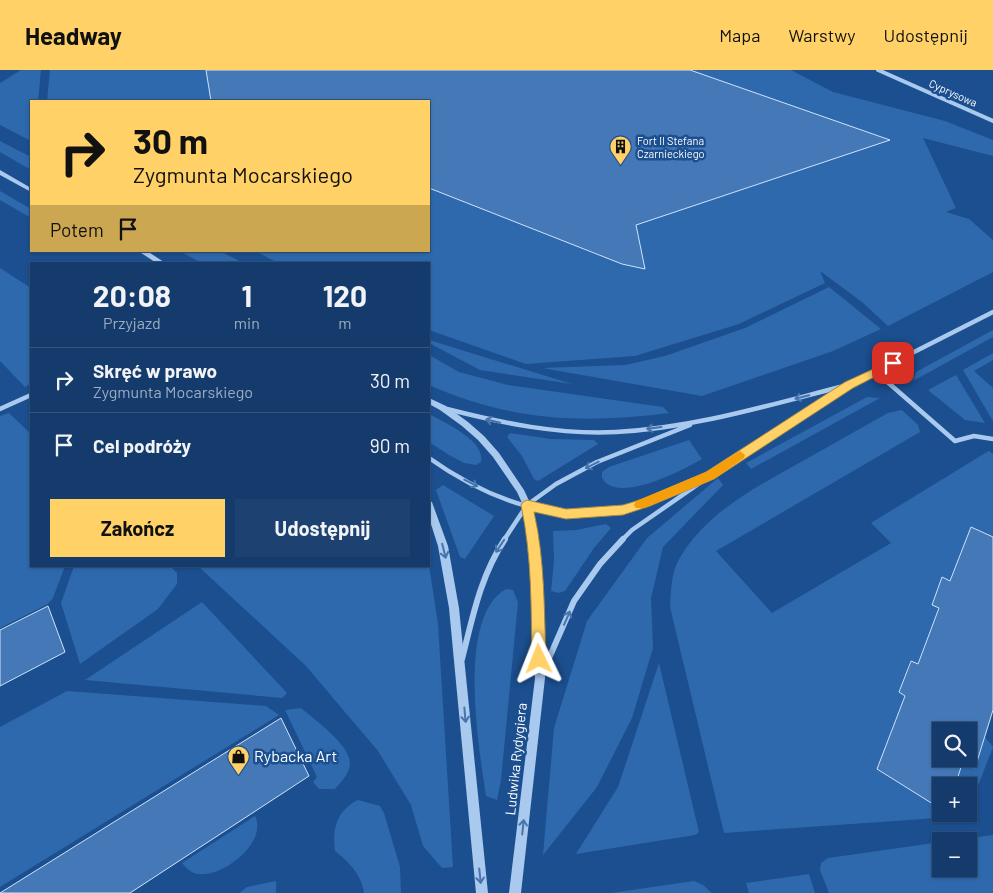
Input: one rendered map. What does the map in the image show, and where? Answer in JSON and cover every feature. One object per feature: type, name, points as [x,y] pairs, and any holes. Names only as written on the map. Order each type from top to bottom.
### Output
[{"type":"street","name":"Cyprysowa","points":[[878,70],[993,121]]},
{"type":"street","points":[[0,172],[30,189]]},
{"type":"street","points":[[143,252],[160,262]]},
{"type":"street","points":[[540,678],[574,601],[600,564],[632,530],[710,476],[849,385],[993,312]]},
{"type":"street","points":[[876,372],[955,441],[965,437],[981,435],[993,439]]},
{"type":"street","points":[[443,408],[498,423],[576,431],[634,430],[703,421],[849,385]]},
{"type":"street","points":[[0,409],[30,395]]},
{"type":"street","name":"Ludwika Rydygiera","points":[[430,402],[443,408],[481,438],[496,455],[520,490],[527,505],[533,532],[536,563],[540,678],[515,893]]},
{"type":"street","points":[[460,666],[482,582],[491,560],[527,505],[556,484],[597,462],[703,421]]},
{"type":"street","points":[[430,459],[440,467],[483,489],[527,505],[566,514],[623,510],[646,503],[710,476]]},
{"type":"street","points":[[430,508],[449,572],[482,893]]},
{"type":"shaded area","points":[[21,70],[41,70],[38,100],[30,100],[30,140],[0,125],[0,83]]},
{"type":"shaded area","points":[[50,70],[791,70],[833,92],[945,121],[993,140],[993,156],[923,138],[956,208],[946,212],[969,219],[993,240],[993,272],[888,326],[862,302],[820,271],[825,283],[739,324],[635,356],[526,364],[430,330],[430,262],[276,262],[257,252],[430,252],[430,100],[47,100]]},
{"type":"shaded area","points":[[0,141],[30,156],[30,169],[0,152]]},
{"type":"shaded area","points":[[0,191],[30,208],[30,217],[0,200]]},
{"type":"shaded area","points":[[182,252],[222,252],[241,262],[199,262]]},
{"type":"shaded area","points":[[0,268],[30,287],[30,384],[25,387],[0,361]]},
{"type":"shaded area","points":[[829,287],[881,329],[833,351],[702,396],[542,368],[625,365],[665,356],[745,328]]},
{"type":"shaded area","points":[[993,330],[993,337],[913,381],[916,372]]},
{"type":"shaded area","points":[[430,340],[572,384],[480,370],[430,344]]},
{"type":"shaded area","points":[[993,353],[993,360],[974,371],[993,388],[993,421],[963,370]]},
{"type":"shaded area","points":[[430,356],[459,372],[508,385],[663,407],[669,413],[606,418],[547,417],[518,413],[459,397],[430,385]]},
{"type":"shaded area","points":[[956,375],[985,423],[965,420],[928,390]]},
{"type":"shaded area","points":[[867,397],[880,398],[751,469],[746,463]]},
{"type":"shaded area","points":[[902,410],[918,425],[920,432],[716,551],[772,613],[891,543],[871,523],[989,451],[993,454],[993,537],[971,527],[950,581],[942,577],[932,605],[939,608],[918,664],[910,661],[899,692],[905,696],[877,769],[932,803],[932,818],[724,833],[670,607],[676,565],[690,542],[732,503],[765,482],[888,413]]},
{"type":"shaded area","points":[[9,413],[30,433],[30,567],[65,567],[53,598],[48,604],[0,628],[0,416]]},
{"type":"shaded area","points":[[430,415],[453,427],[471,440],[481,454],[481,462],[476,465],[464,463],[430,443]]},
{"type":"shaded area","points":[[510,433],[551,439],[594,440],[598,444],[538,481],[534,479],[522,456],[507,437]]},
{"type":"shaded area","points":[[689,440],[702,459],[666,477],[635,487],[621,488],[610,485],[602,478],[602,472],[609,467]]},
{"type":"shaded area","points":[[718,478],[723,485],[663,547],[651,598],[653,648],[632,718],[597,787],[543,855],[554,728],[587,621],[647,538]]},
{"type":"shaded area","points":[[443,485],[494,516],[465,559],[460,557],[436,490]]},
{"type":"shaded area","points":[[606,524],[611,528],[594,548],[565,591],[559,593],[551,591],[554,561],[553,531],[576,530]]},
{"type":"shaded area","points":[[74,567],[171,567],[177,573],[177,584],[158,609],[80,664],[61,603]]},
{"type":"shaded area","points":[[199,567],[429,567],[438,624],[453,867],[442,868],[423,846],[411,805],[378,751],[306,666]]},
{"type":"shaded area","points":[[506,589],[513,590],[518,602],[501,780],[497,800],[486,796],[476,717],[476,654],[481,626],[490,604]]},
{"type":"shaded area","points":[[202,602],[287,693],[282,698],[85,680]]},
{"type":"shaded area","points":[[659,663],[699,832],[695,835],[576,854],[618,787]]},
{"type":"shaded area","points":[[67,691],[266,706],[279,715],[0,887],[0,727]]},
{"type":"shaded area","points":[[301,708],[338,741],[348,756],[350,763],[348,770],[335,789],[319,789],[313,782],[317,777],[285,710]]},
{"type":"shaded area","points":[[985,737],[993,747],[977,788],[977,777],[958,777],[961,767],[975,768],[977,767]]},
{"type":"shaded area","points":[[358,800],[380,806],[384,813],[400,867],[401,893],[364,893],[363,886],[354,869],[335,851],[334,835],[338,821],[345,809]]},
{"type":"shaded area","points":[[255,816],[257,827],[255,838],[239,858],[228,866],[216,872],[204,874],[192,872],[182,863]]},
{"type":"shaded area","points":[[993,835],[993,893],[829,893],[820,870],[821,863],[828,858],[932,843],[932,877],[977,877],[977,837]]},
{"type":"shaded area","points":[[809,874],[815,893],[749,893],[746,883]]},
{"type":"shaded area","points":[[276,881],[276,893],[239,893],[247,887]]},
{"type":"shaded area","points":[[694,881],[703,885],[712,893],[611,893]]},
{"type":"building","name":"Fort II Stefana Czarnieckiego","points":[[206,70],[690,70],[890,140],[636,225],[645,269],[622,264],[430,188],[430,100],[211,100]]},
{"type":"building","points":[[971,527],[993,537],[993,710],[977,762],[977,722],[932,722],[932,767],[961,767],[958,777],[932,777],[932,803],[877,769],[905,696],[899,692],[911,661],[918,664],[939,608],[932,605],[942,577],[950,581]]},
{"type":"building","points":[[48,606],[65,652],[0,686],[0,630]]},
{"type":"building","points":[[281,718],[309,776],[130,893],[0,893]]},
{"type":"slow traffic","points":[[640,505],[710,476],[740,455]]},
{"type":"place","name":"Fort II Stefana Czarnieckiego","points":[[621,166]]},
{"type":"place","name":"Rybacka Art","points":[[238,775]]},
{"type":"route","points":[[539,659],[536,563],[533,532],[527,505],[566,514],[623,510],[646,503],[710,476],[849,385],[893,363]]}]
